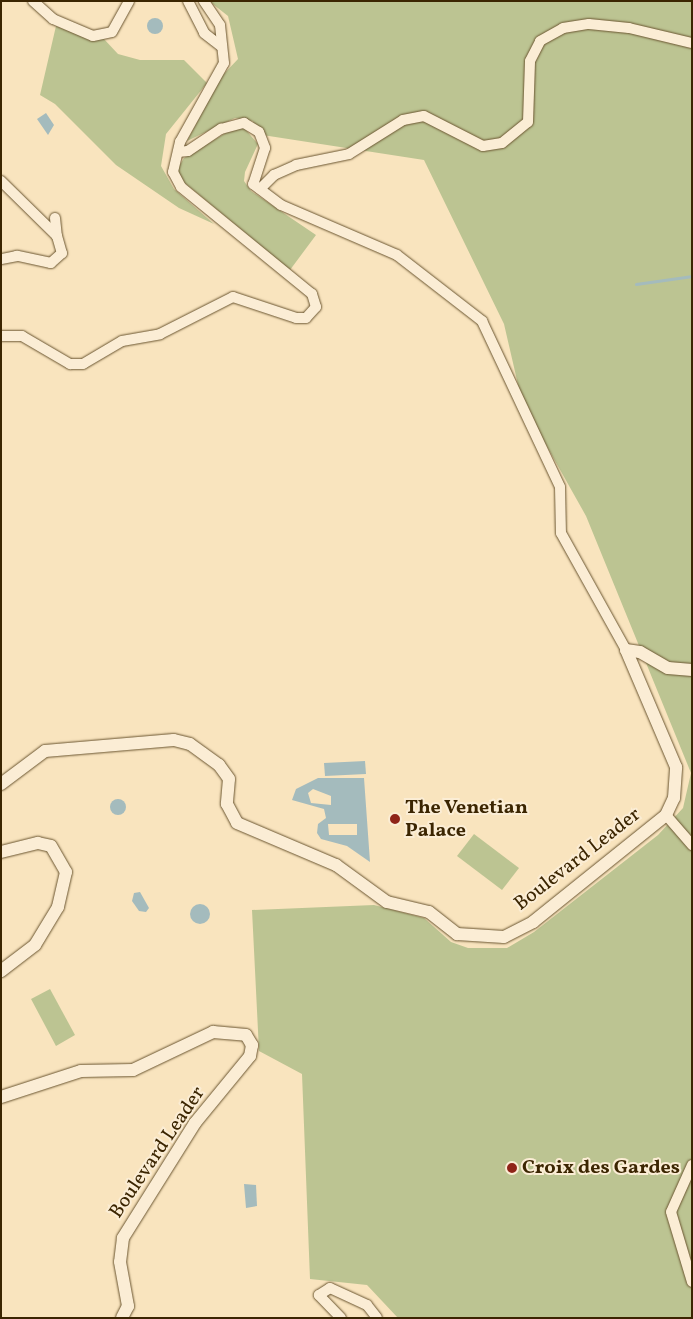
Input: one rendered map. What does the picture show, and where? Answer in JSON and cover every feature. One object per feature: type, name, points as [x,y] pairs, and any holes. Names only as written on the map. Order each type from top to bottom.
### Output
[{"type":"street","points":[[33,1],[54,19],[93,36],[112,32],[128,1]]},
{"type":"street","points":[[188,1],[204,33],[222,47]]},
{"type":"street","points":[[1,336],[22,336],[70,364],[83,364],[122,341],[160,334],[233,297],[296,318],[311,312],[316,307],[312,294],[181,186],[173,172],[178,152],[224,63],[216,12],[204,1]]},
{"type":"street","points":[[260,189],[274,175],[296,166],[349,154],[402,120],[424,116],[483,146],[502,143],[528,122],[530,61],[540,41],[563,28],[589,24],[629,28],[692,43]]},
{"type":"street","points":[[178,152],[188,152],[221,129],[244,123],[259,132],[265,148],[252,177],[260,189],[281,205],[397,254],[482,322],[560,487],[561,533],[626,650],[640,652],[668,668],[692,670]]},
{"type":"street","points":[[1,181],[57,236]]},
{"type":"street","points":[[1,259],[17,256],[51,263],[62,253],[57,236],[55,218]]},
{"type":"street","name":"Boulevard Leader","points":[[1,784],[45,752],[174,740],[190,744],[219,765],[229,779],[227,804],[237,823],[336,865],[387,902],[429,912],[457,934],[476,938],[504,937],[533,922],[666,814],[674,798],[676,767],[626,650]]},
{"type":"street","points":[[666,814],[692,845]]},
{"type":"street","points":[[1,852],[38,843],[50,846],[66,872],[58,907],[35,945],[1,971]]},
{"type":"street","name":"Boulevard Leader","points":[[1,1097],[81,1072],[133,1070],[212,1032],[246,1035],[252,1045],[250,1056],[196,1123],[123,1238],[120,1262],[128,1306],[122,1318]]},
{"type":"street","points":[[692,1165],[671,1212],[682,1254],[692,1282]]},
{"type":"street","points":[[682,1254],[692,1262]]},
{"type":"street","points":[[341,1318],[319,1295],[330,1288],[367,1305],[377,1318]]},
{"type":"green space","points":[[209,1],[692,1],[692,1318],[398,1318],[367,1285],[310,1279],[302,1074],[259,1051],[252,910],[374,905],[424,918],[451,942],[468,948],[507,948],[534,932],[658,835],[683,808],[691,773],[586,516],[522,402],[504,324],[424,160],[256,134],[253,121],[235,118],[187,141],[221,77],[238,59],[228,16]]},
{"type":"green space","points":[[56,26],[89,39],[103,38],[118,54],[140,60],[184,60],[207,83],[166,134],[161,166],[174,189],[214,224],[179,208],[116,165],[55,104],[40,95]]},
{"type":"green space","points":[[234,128],[245,129],[258,144],[245,172],[244,181],[251,191],[316,235],[290,270],[180,179],[178,168],[184,158]]},
{"type":"green space","points":[[474,834],[519,868],[502,890],[457,856]]},
{"type":"green space","points":[[50,989],[75,1035],[56,1046],[31,999]]},
{"type":"water","points":[[155,18],[163,26],[155,34],[147,26]]},
{"type":"water","points":[[46,113],[54,125],[48,135],[37,119]]},
{"type":"water","points":[[365,761],[366,774],[325,776],[324,763]]},
{"type":"water","points":[[318,778],[364,778],[370,862],[347,846],[321,839],[317,833],[318,824],[326,818],[324,809],[292,800],[296,789]]},
{"type":"water","points":[[118,799],[126,807],[118,815],[110,807]]},
{"type":"water","points":[[140,892],[149,908],[146,912],[139,911],[132,901],[134,893]]},
{"type":"water","points":[[200,904],[207,907],[210,914],[207,921],[200,924],[193,921],[190,914],[193,907]]},
{"type":"water","points":[[244,1184],[256,1185],[257,1206],[246,1208]]},
{"type":"pier","points":[[313,789],[331,796],[331,805],[311,803],[308,793]]},
{"type":"pier","points":[[328,824],[357,824],[357,835],[329,835]]},
{"type":"waterway","points":[[636,284],[692,276]]},
{"type":"place","name":"The Venetian Palace","points":[[395,819]]},
{"type":"place","name":"Croix des Gardes","points":[[512,1168]]}]
